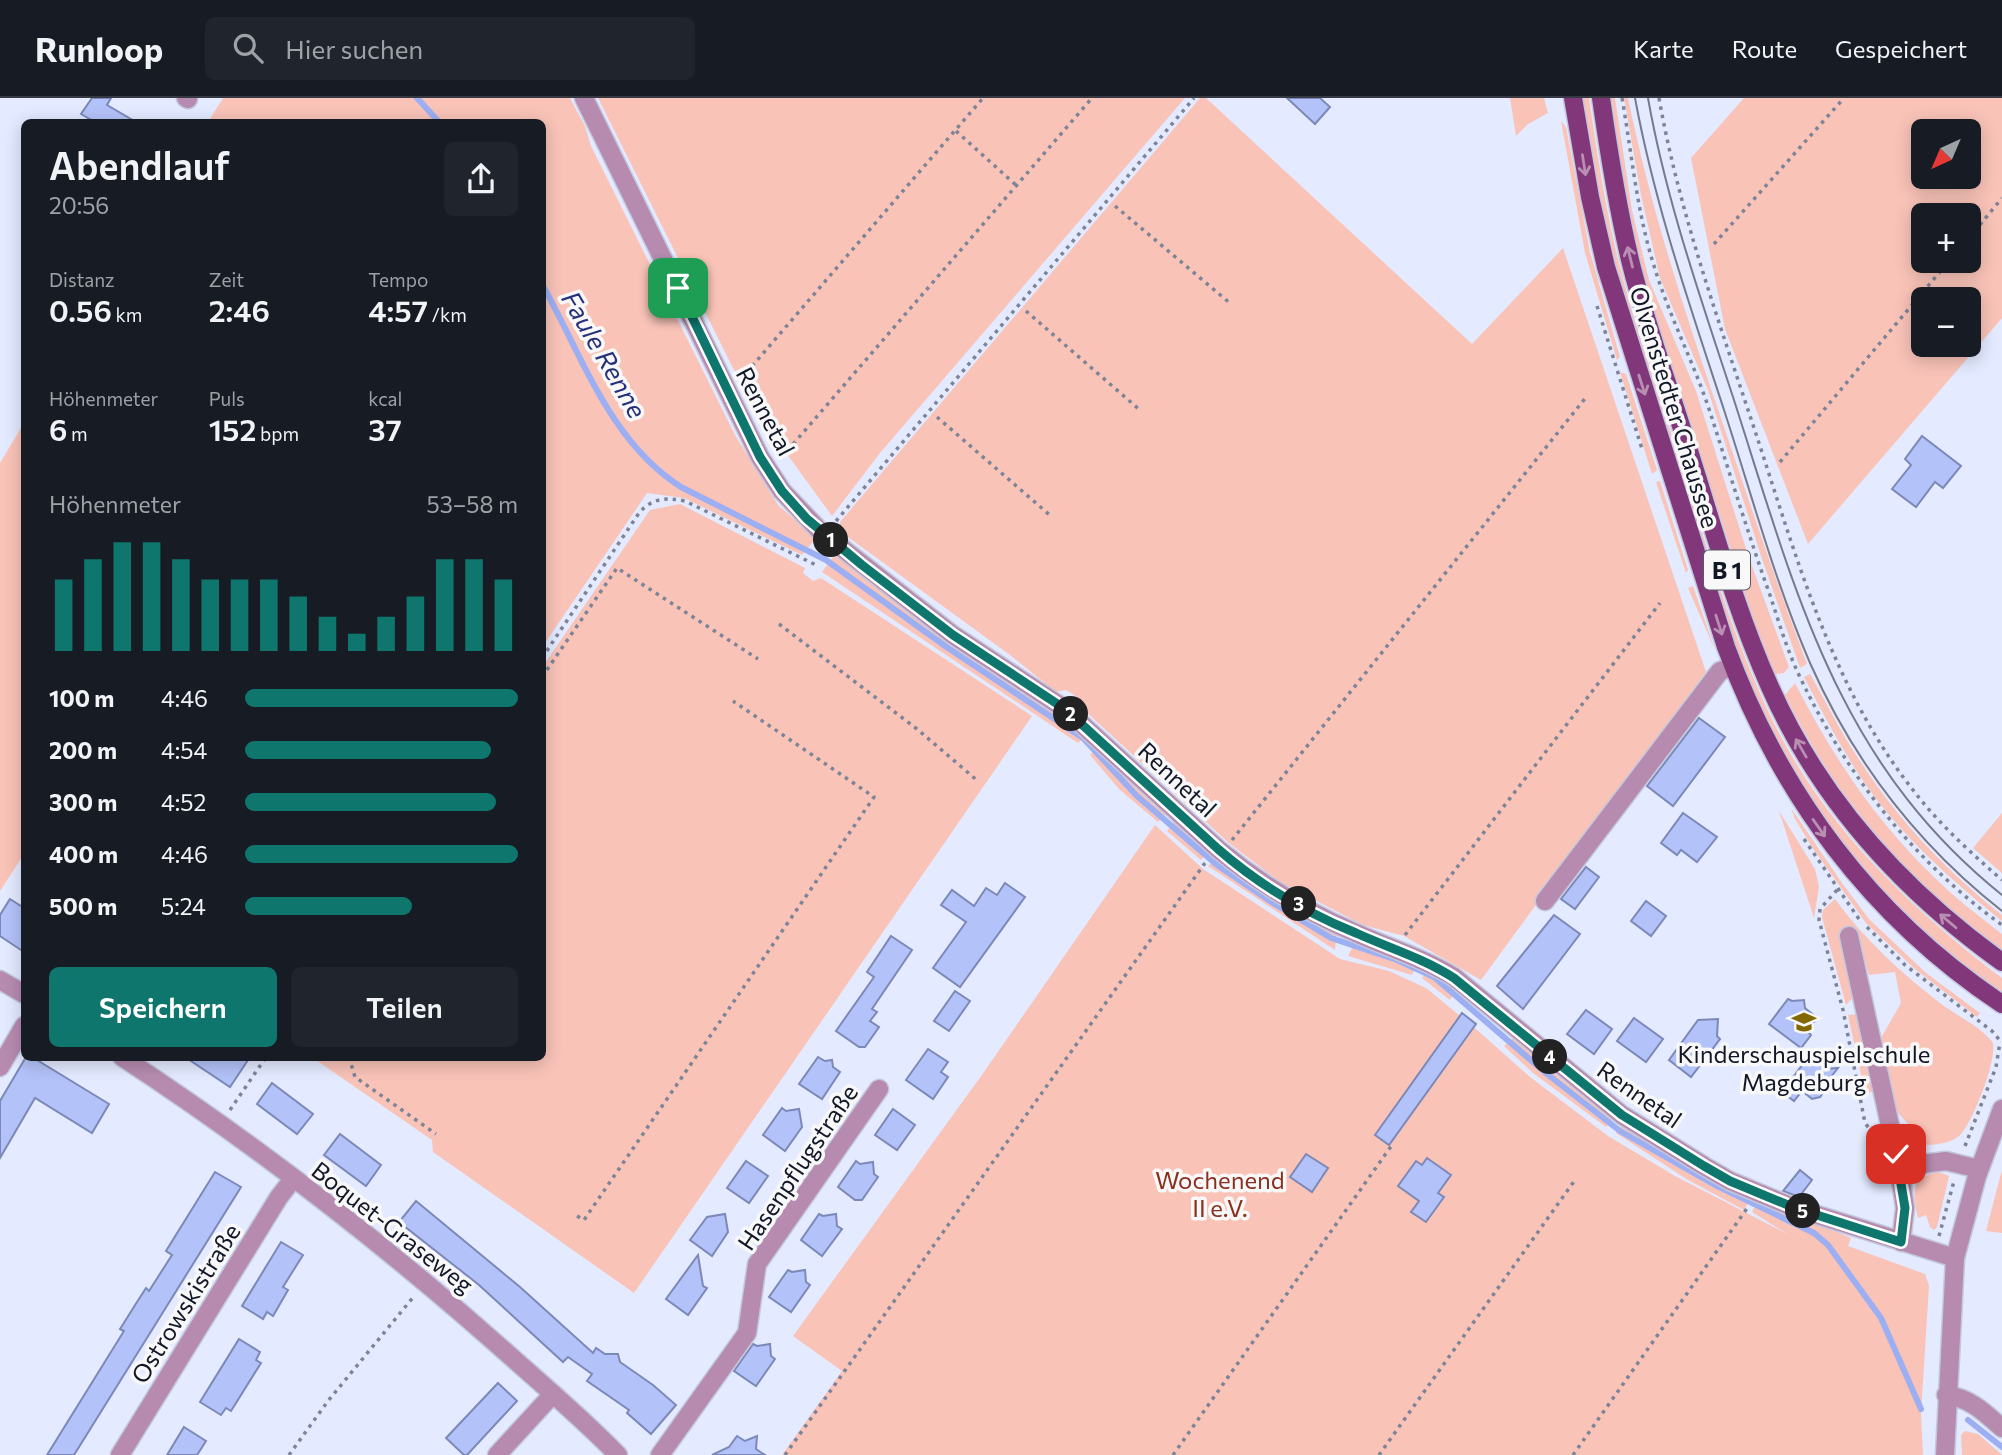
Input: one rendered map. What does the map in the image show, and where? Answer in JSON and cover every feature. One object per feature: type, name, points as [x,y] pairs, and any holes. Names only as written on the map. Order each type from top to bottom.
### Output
[{"type":"main road","name":"Olvenstedter Chaussee","points":[[1573,98],[1606,267],[1634,360],[1733,667],[1777,762],[1805,807],[1873,894],[1916,936],[2002,1004]]},
{"type":"main road","name":"Olvenstedter Chaussee","points":[[1601,98],[1617,197],[1637,288],[1743,617],[1770,689],[1811,764],[1858,831],[1929,905],[2002,962]]},
{"type":"street","name":"Rennetal","points":[[584,98],[760,457],[794,505],[833,541],[953,635],[1065,709],[1221,852],[1266,886],[1353,933],[1423,960],[1454,978],[1622,1115],[1730,1181],[1795,1208],[1955,1258]]},
{"type":"street","points":[[1545,901],[1720,671],[1733,667]]},
{"type":"street","points":[[1849,936],[1899,1167],[1905,1208],[1901,1242]]},
{"type":"street","points":[[0,980],[21,992]]},
{"type":"street","points":[[0,1067],[21,1031]]},
{"type":"street","name":"Boquet-Graseweg","points":[[128,1061],[293,1179],[427,1282],[618,1455]]},
{"type":"street","name":"Hasenpflugstraße","points":[[660,1455],[747,1333],[757,1264],[879,1089]]},
{"type":"street","points":[[1945,1455],[1955,1258],[1979,1169],[2002,1110]]},
{"type":"street","points":[[1899,1167],[1946,1161],[1979,1169]]},
{"type":"street","name":"Ostrowskistraße","points":[[120,1455],[271,1209],[293,1179]]},
{"type":"street","points":[[497,1455],[553,1394]]},
{"type":"street","points":[[1946,1395],[1959,1396],[1974,1404],[2002,1427]]},
{"type":"path","points":[[733,388],[983,98]]},
{"type":"path","points":[[777,462],[1092,98]]},
{"type":"path","points":[[833,541],[831,527],[1194,98]]},
{"type":"path","name":"Olvenstedter Chaussee","points":[[1622,98],[1654,268],[1700,382],[1763,576],[1798,673],[1833,738],[1875,803],[1930,864],[2002,925]]},
{"type":"path","points":[[1659,98],[1676,178],[1707,283],[1830,649],[1867,722],[1912,789],[1949,832],[2002,880]]},
{"type":"path","points":[[1714,244],[1844,98]]},
{"type":"path","points":[[956,130],[1017,186]]},
{"type":"path","points":[[1981,223],[2002,198]]},
{"type":"path","points":[[1115,206],[1231,304]]},
{"type":"path","points":[[1780,462],[1939,273]]},
{"type":"path","points":[[1027,312],[1141,411]]},
{"type":"path","points":[[1229,844],[1587,397]]},
{"type":"path","points":[[937,417],[1052,517]]},
{"type":"path","points":[[546,652],[639,513],[653,501],[685,501],[816,565]]},
{"type":"path","points":[[546,671],[617,568],[758,659]]},
{"type":"path","points":[[1404,936],[1660,603]]},
{"type":"path","points":[[779,624],[918,729],[979,782]]},
{"type":"path","points":[[577,1216],[584,1220],[874,797],[733,701]]},
{"type":"path","points":[[785,1455],[1205,863]]},
{"type":"path","points":[[1965,1146],[1996,1067],[2000,1042]]},
{"type":"path","points":[[219,1125],[263,1061]]},
{"type":"path","points":[[349,1061],[355,1077],[436,1134]]},
{"type":"path","points":[[1173,1455],[1392,1145]]},
{"type":"path","points":[[1379,1455],[1575,1180]]},
{"type":"path","points":[[1938,1241],[1954,1181]]},
{"type":"path","points":[[1573,1455],[1747,1209]]},
{"type":"path","points":[[289,1455],[328,1401],[416,1293]]},
{"type":"green space","points":[[223,98],[570,98],[585,126],[591,146],[735,435],[778,505],[816,538],[802,555],[684,498],[647,493],[546,642],[546,119],[210,119]]},
{"type":"green space","points":[[598,98],[1185,98],[880,453],[832,516],[752,406]]},
{"type":"green space","points":[[1200,98],[1206,98],[1472,344],[1563,248],[1706,672],[1481,980],[1404,936],[1363,925],[1280,882],[1229,843],[1084,710],[1083,701],[1066,690],[1056,692],[1010,655],[841,532],[840,522]]},
{"type":"green space","points":[[1510,98],[1544,98],[1548,113],[1528,124],[1516,136]]},
{"type":"green space","points":[[1583,98],[1589,98],[1613,239],[1640,335],[1721,590],[1743,653],[1770,715],[1791,755],[1841,827],[1901,892],[2002,978],[2002,993],[1957,960],[1917,925],[1855,861],[1788,766],[1742,667],[1612,256],[1596,182]]},
{"type":"green space","points":[[1609,98],[1615,98],[1632,210],[1649,280],[1696,391],[1748,555],[1789,667],[1784,673],[1776,674],[1773,671],[1751,612],[1644,280],[1624,191]]},
{"type":"green space","points":[[1624,98],[1628,98],[1658,222],[1696,343],[1807,664],[1800,668],[1708,390],[1660,278],[1641,195]]},
{"type":"green space","points":[[1744,98],[2002,98],[2002,318],[1981,342],[1981,287],[1911,287],[1911,357],[1969,357],[1808,544],[1725,329],[1691,158]]},
{"type":"green space","points":[[1561,121],[1566,127],[1590,252],[1620,357],[1617,360],[1585,253]]},
{"type":"green space","points":[[1620,372],[1626,374],[1657,470],[1652,474]]},
{"type":"green space","points":[[21,428],[21,859],[0,891],[0,463]]},
{"type":"green space","points":[[1660,481],[1688,570],[1686,573],[1656,482]]},
{"type":"green space","points":[[680,504],[805,568],[803,573],[813,581],[821,578],[1032,716],[634,1293],[433,1152],[432,1140],[317,1061],[546,1061],[546,662],[650,510]]},
{"type":"green space","points":[[836,553],[1086,736],[1078,743],[822,572]]},
{"type":"green space","points":[[1693,586],[1715,650],[1688,588]]},
{"type":"green space","points":[[1810,674],[1851,748],[1889,802],[1942,862],[2002,915],[2002,921],[1919,848],[1883,807],[1851,762],[1827,720],[1804,677]]},
{"type":"green space","points":[[1795,683],[1823,735],[1855,785],[1911,854],[1966,906],[2002,934],[2002,950],[1967,923],[1905,866],[1852,805],[1828,771],[1785,695]]},
{"type":"green space","points":[[1096,748],[1167,813],[1158,822],[1119,789],[1090,755]]},
{"type":"green space","points":[[1791,808],[1869,919],[1926,973],[1980,1013],[1977,1017],[1915,969],[1866,923],[1812,847]]},
{"type":"green space","points":[[1779,811],[1815,869],[1819,887],[1814,918]]},
{"type":"green space","points":[[2002,813],[2002,873],[1973,848]]},
{"type":"green space","points":[[1174,822],[1208,851],[1201,860],[1167,831]]},
{"type":"green space","name":"Wochenend II e.V.","points":[[1155,825],[1203,869],[1340,959],[1389,971],[1426,988],[1530,1077],[1608,1136],[1675,1176],[1789,1235],[1752,1212],[1759,1199],[1851,1238],[1848,1246],[1925,1274],[1929,1286],[1921,1414],[1923,1455],[782,1455],[842,1371],[793,1336],[984,1072]]},
{"type":"green space","points":[[1218,856],[1337,932],[1335,950],[1208,866]]},
{"type":"green space","points":[[1835,899],[1858,928],[1897,967],[1940,1003],[1982,1031],[1993,1043],[1991,1063],[1982,1092],[1964,1130],[1954,1139],[1938,1144],[1915,1144],[1910,1126],[1897,1112],[1881,1038],[1901,1003],[1895,972],[1869,975],[1856,931],[1854,997],[1846,1005],[1822,917],[1823,910]]},
{"type":"green space","points":[[1355,942],[1417,964],[1412,975],[1348,956]]},
{"type":"green space","points":[[1429,969],[1457,988],[1450,1000],[1422,978]]},
{"type":"green space","points":[[1857,1014],[1874,1092],[1865,1093],[1848,1015]]},
{"type":"green space","points":[[1514,1037],[1545,1066],[1613,1119],[1606,1127],[1533,1073],[1504,1046]]},
{"type":"green space","points":[[1622,1125],[1751,1197],[1744,1210],[1688,1180],[1616,1133]]},
{"type":"green space","points":[[2002,1171],[2002,1233],[1986,1231],[2000,1177]]},
{"type":"green space","points":[[1939,1172],[1949,1176],[1934,1230],[1930,1227],[1926,1215],[1918,1218],[1915,1188],[1922,1178]]},
{"type":"green space","points":[[1965,1431],[1978,1434],[2002,1455],[1962,1455],[1961,1435]]},
{"type":"building","points":[[92,98],[111,98],[107,105],[131,119],[90,119],[81,114]]},
{"type":"building","points":[[1287,98],[1320,98],[1330,107],[1315,124]]},
{"type":"building","points":[[1922,436],[1961,466],[1943,488],[1935,482],[1916,507],[1892,489],[1911,465],[1905,459]]},
{"type":"building","points":[[1699,718],[1725,737],[1673,806],[1647,786]]},
{"type":"building","points":[[1683,813],[1717,837],[1697,862],[1681,850],[1677,855],[1661,843]]},
{"type":"building","points":[[1586,867],[1599,877],[1575,909],[1561,899]]},
{"type":"building","points":[[1005,883],[1025,897],[960,987],[933,968],[966,922],[941,905],[952,890],[974,906],[986,888],[997,895]]},
{"type":"building","points":[[10,899],[21,906],[21,950],[0,936],[0,915]]},
{"type":"building","points":[[1646,901],[1666,916],[1651,936],[1631,921]]},
{"type":"building","points":[[1554,915],[1580,934],[1523,1009],[1497,986]]},
{"type":"building","points":[[891,936],[912,950],[872,1009],[877,1012],[870,1021],[879,1027],[865,1047],[859,1047],[836,1031],[874,977],[867,972]]},
{"type":"building","points":[[955,991],[970,1001],[949,1031],[934,1021]]},
{"type":"building","points":[[1788,999],[1804,1000],[1805,1008],[1817,1018],[1807,1031],[1811,1035],[1801,1048],[1769,1024]]},
{"type":"building","points":[[1586,1010],[1612,1029],[1594,1054],[1567,1034]]},
{"type":"building","points":[[1462,1013],[1476,1024],[1389,1145],[1375,1135]]},
{"type":"building","points":[[1634,1018],[1663,1039],[1646,1062],[1617,1041]]},
{"type":"building","points":[[1718,1019],[1717,1036],[1720,1039],[1691,1077],[1669,1060],[1698,1020]]},
{"type":"building","points":[[928,1049],[948,1062],[941,1072],[948,1077],[933,1099],[906,1080]]},
{"type":"building","points":[[1812,1052],[1823,1060],[1824,1069],[1838,1068],[1823,1087],[1820,1097],[1812,1099],[1802,1091],[1794,1101],[1782,1092]]},
{"type":"building","points":[[818,1057],[825,1061],[832,1060],[833,1067],[840,1072],[822,1099],[799,1084]]},
{"type":"building","points":[[24,1061],[39,1061],[109,1104],[92,1133],[35,1098],[0,1158],[0,1101]]},
{"type":"building","points":[[191,1061],[247,1061],[230,1087]]},
{"type":"building","points":[[272,1083],[313,1114],[297,1134],[257,1104]]},
{"type":"building","points":[[782,1108],[786,1111],[799,1109],[802,1127],[785,1151],[763,1135]]},
{"type":"building","points":[[893,1109],[915,1125],[897,1150],[875,1135]]},
{"type":"building","points":[[340,1134],[381,1165],[366,1186],[324,1155]]},
{"type":"building","points":[[1306,1154],[1328,1168],[1312,1192],[1290,1177]]},
{"type":"building","points":[[1427,1158],[1451,1175],[1438,1193],[1444,1197],[1426,1222],[1411,1212],[1419,1201],[1398,1186],[1416,1161],[1422,1165]]},
{"type":"building","points":[[746,1161],[768,1176],[749,1203],[727,1188]]},
{"type":"building","points":[[856,1161],[860,1164],[873,1162],[874,1174],[878,1177],[862,1200],[855,1200],[838,1187]]},
{"type":"building","points":[[1800,1170],[1812,1180],[1799,1197],[1783,1191]]},
{"type":"building","points":[[215,1172],[241,1187],[74,1455],[47,1455],[124,1331],[120,1329],[146,1288],[149,1291],[172,1255],[166,1251]]},
{"type":"building","points":[[416,1201],[520,1287],[593,1353],[596,1348],[605,1354],[618,1354],[620,1362],[676,1405],[651,1434],[627,1413],[629,1410],[587,1381],[592,1374],[568,1357],[563,1362],[479,1285],[399,1222]]},
{"type":"building","points":[[725,1214],[728,1232],[712,1256],[690,1240],[707,1217]]},
{"type":"building","points":[[819,1214],[836,1214],[837,1226],[842,1229],[822,1256],[801,1240]]},
{"type":"building","points":[[281,1242],[303,1255],[283,1287],[288,1290],[273,1316],[267,1312],[263,1319],[242,1306]]},
{"type":"building","points":[[698,1255],[703,1286],[707,1288],[688,1315],[666,1299]]},
{"type":"building","points":[[788,1270],[805,1270],[806,1282],[810,1285],[791,1312],[769,1297]]},
{"type":"building","points":[[239,1339],[260,1352],[256,1360],[261,1363],[231,1411],[226,1408],[221,1415],[200,1402]]},
{"type":"building","points":[[753,1344],[770,1344],[771,1356],[775,1359],[756,1386],[734,1371]]},
{"type":"building","points":[[498,1383],[517,1401],[467,1455],[464,1455],[446,1438]]},
{"type":"building","points":[[184,1427],[206,1441],[197,1455],[167,1455]]},
{"type":"building","points":[[737,1436],[745,1441],[757,1436],[756,1449],[765,1455],[712,1455],[729,1447]]},
{"type":"waterway","name":"Faule Renne","points":[[417,98],[436,119]]},
{"type":"waterway","name":"Faule Renne","points":[[546,291],[616,421],[656,468],[681,487],[826,560],[945,646],[1083,738],[1137,796],[1217,865],[1273,903],[1331,938],[1397,960],[1434,977],[1547,1074],[1620,1131],[1715,1185],[1814,1233],[1828,1245],[1881,1318],[1921,1409]]},
{"type":"waterway","name":"Faule Renne","points":[[1968,1420],[2002,1447]]},
{"type":"tram line","points":[[1635,98],[1663,218],[1687,296],[1775,570],[1810,663],[1846,733],[1891,799],[1943,858],[2002,911]]},
{"type":"tram line","points":[[1648,98],[1664,174],[1697,286],[1778,537],[1828,668],[1860,730],[1899,788],[1945,843],[2002,895]]},
{"type":"place","name":"Kinderschauspielschule Magdeburg","points":[[1804,1022]]},
{"type":"route","points":[[678,288],[760,457],[782,491],[807,519],[953,635],[1065,709],[1218,849],[1266,886],[1353,933],[1423,960],[1443,971],[1466,986],[1569,1074],[1622,1115],[1704,1166],[1755,1192],[1846,1226],[1901,1242],[1905,1208],[1896,1154]]}]
